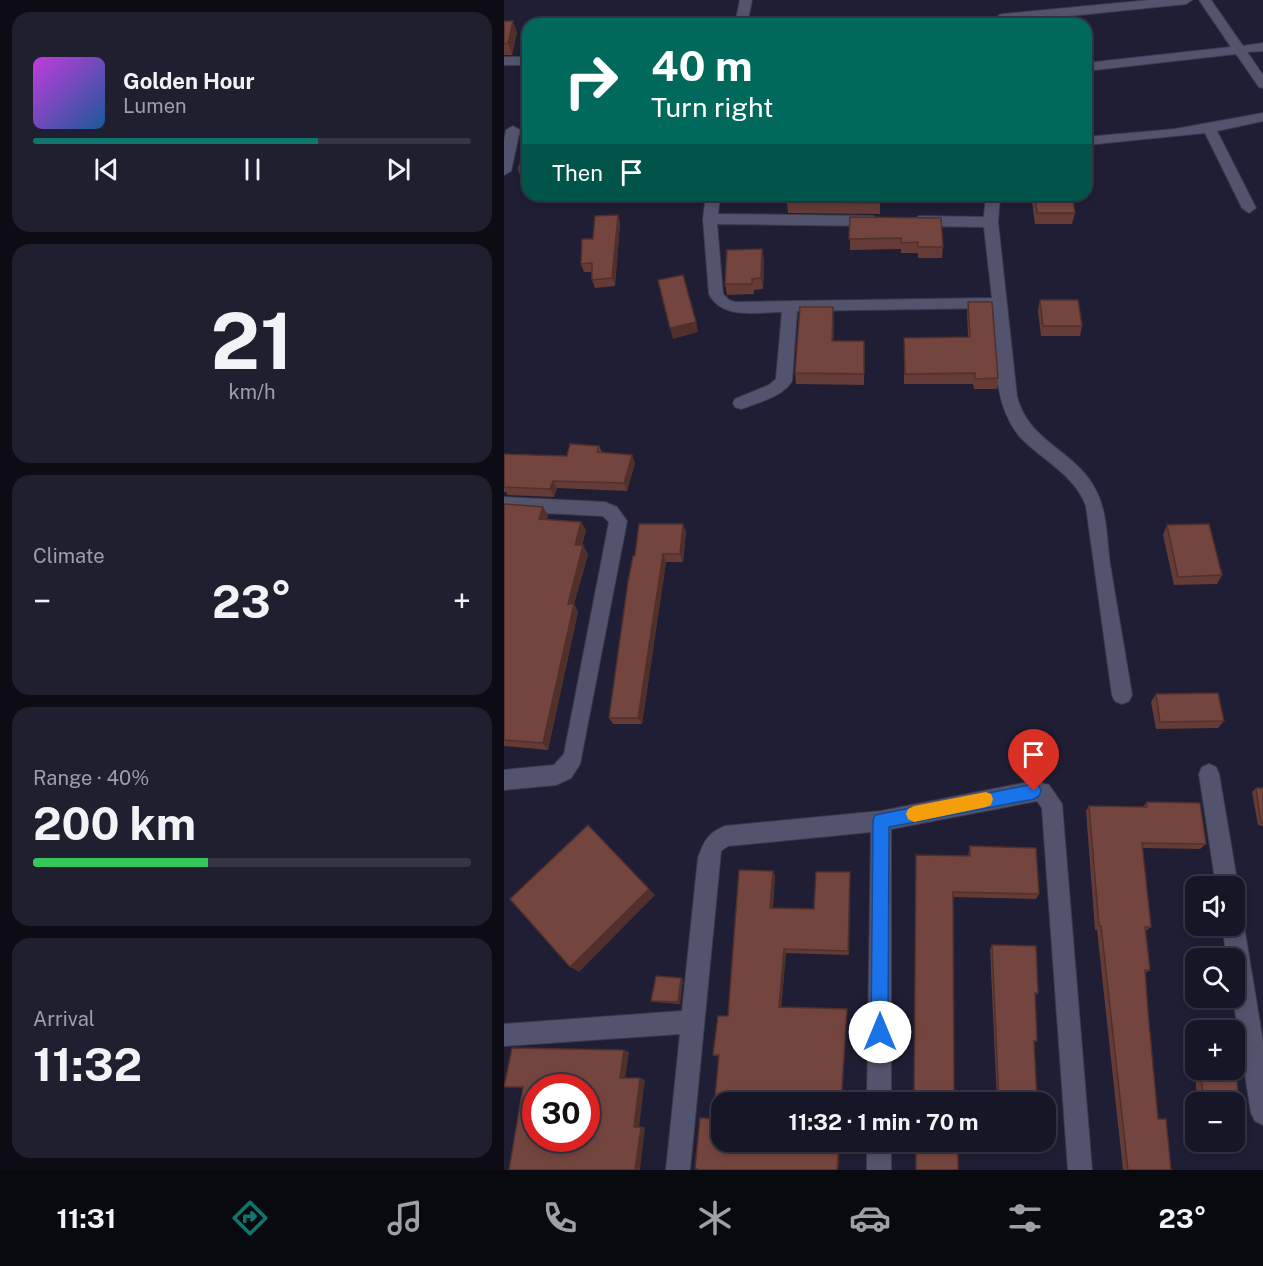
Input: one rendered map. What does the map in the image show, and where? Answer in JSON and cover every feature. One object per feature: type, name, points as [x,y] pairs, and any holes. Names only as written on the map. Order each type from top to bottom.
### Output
[{"type":"street","points":[[742,18],[746,0]]},
{"type":"street","points":[[1003,18],[1186,0]]},
{"type":"street","points":[[1205,0],[1238,51],[1263,84]]},
{"type":"street","points":[[1092,66],[1263,47]]},
{"type":"street","points":[[504,61],[522,61]]},
{"type":"street","points":[[1092,141],[1158,137],[1210,129],[1263,117]]},
{"type":"street","points":[[1210,129],[1249,208]]},
{"type":"street","points":[[504,171],[509,130]]},
{"type":"street","points":[[712,201],[710,219],[716,294],[719,301],[726,306],[1000,303]]},
{"type":"street","points":[[993,201],[992,222],[1010,408],[1026,433],[1075,477],[1091,498],[1096,514],[1122,695]]},
{"type":"street","points":[[710,219],[886,221]]},
{"type":"street","points":[[909,221],[992,222]]},
{"type":"street","points":[[741,403],[774,389],[784,381],[790,306]]},
{"type":"street","points":[[504,504],[605,509],[611,512],[618,521],[573,757],[564,771],[556,775],[504,780]]},
{"type":"street","points":[[1209,774],[1225,876]]},
{"type":"street","points":[[678,1170],[708,858],[713,844],[725,836],[881,821],[1024,791],[1042,792],[1052,804],[1080,1170]]},
{"type":"street","points":[[879,1092],[881,821]]},
{"type":"street","points":[[1235,936],[1263,1113]]},
{"type":"street","points":[[504,1035],[693,1022]]},
{"type":"street","points":[[879,1152],[879,1170]]},
{"type":"building","points":[[504,21],[513,21],[508,43],[504,44]]},
{"type":"building","points":[[880,201],[880,203],[787,202]]},
{"type":"building","points":[[1036,201],[1073,201],[1075,213],[1037,213]]},
{"type":"building","points":[[618,215],[612,278],[592,280],[592,263],[581,264],[582,239],[593,239],[595,216]]},
{"type":"building","points":[[850,217],[941,218],[943,247],[918,247],[918,242],[901,243],[901,238],[849,239]]},
{"type":"building","points":[[762,249],[761,278],[752,279],[752,284],[725,284],[727,250]]},
{"type":"building","points":[[683,275],[696,322],[670,328],[658,280]]},
{"type":"building","points":[[1040,300],[1078,300],[1082,326],[1043,326]]},
{"type":"building","points":[[968,302],[992,302],[998,378],[975,379],[975,373],[905,374],[904,338],[970,337]]},
{"type":"building","points":[[800,307],[833,307],[832,341],[864,341],[864,374],[795,373]]},
{"type":"building","points":[[570,444],[599,446],[597,452],[632,455],[624,483],[553,481],[550,489],[504,487],[504,454],[567,456]]},
{"type":"building","points":[[504,504],[543,507],[539,519],[581,522],[575,545],[583,545],[568,604],[574,604],[543,743],[504,740]]},
{"type":"building","points":[[639,524],[683,524],[680,554],[663,554],[638,718],[609,718],[628,582],[633,556],[635,556]]},
{"type":"building","points":[[1209,524],[1222,575],[1178,577],[1167,525]]},
{"type":"building","points":[[1218,693],[1224,721],[1160,722],[1156,694]]},
{"type":"building","points":[[1256,788],[1263,788],[1263,823],[1261,823]]},
{"type":"building","points":[[1147,802],[1200,803],[1206,844],[1142,843],[1151,927],[1145,927],[1150,970],[1145,970],[1148,1012],[1158,1119],[1166,1119],[1171,1170],[1128,1170],[1101,926],[1099,926],[1089,806],[1147,807]]},
{"type":"building","points":[[588,825],[649,889],[570,967],[510,899]]},
{"type":"building","points":[[970,846],[1036,848],[1039,894],[953,892],[954,1092],[914,1092],[916,855],[970,856]]},
{"type":"building","points":[[739,870],[773,871],[770,908],[814,909],[816,872],[850,872],[848,951],[784,949],[779,1007],[847,1009],[842,1092],[716,1092],[719,1055],[713,1055],[718,1016],[728,1016]]},
{"type":"building","points":[[992,945],[1036,946],[1037,1041],[1034,1041],[1037,1092],[999,1092]]},
{"type":"building","points":[[656,976],[681,978],[678,1002],[651,1001]]},
{"type":"building","points":[[512,1048],[624,1050],[620,1078],[640,1078],[634,1127],[641,1127],[635,1170],[509,1170],[522,1093],[522,1152],[600,1152],[600,1074],[522,1074],[522,1087],[504,1087]]},
{"type":"building","points":[[1202,1080],[1237,1080],[1238,1092],[1202,1092]]},
{"type":"building","points":[[700,1118],[711,1119],[711,1152],[838,1152],[837,1170],[695,1169]]},
{"type":"building","points":[[916,1152],[958,1152],[958,1170],[916,1170]]},
{"type":"slow traffic","points":[[914,814],[986,799]]},
{"type":"route","points":[[880,1032],[881,821],[1024,791],[1034,791]]}]
